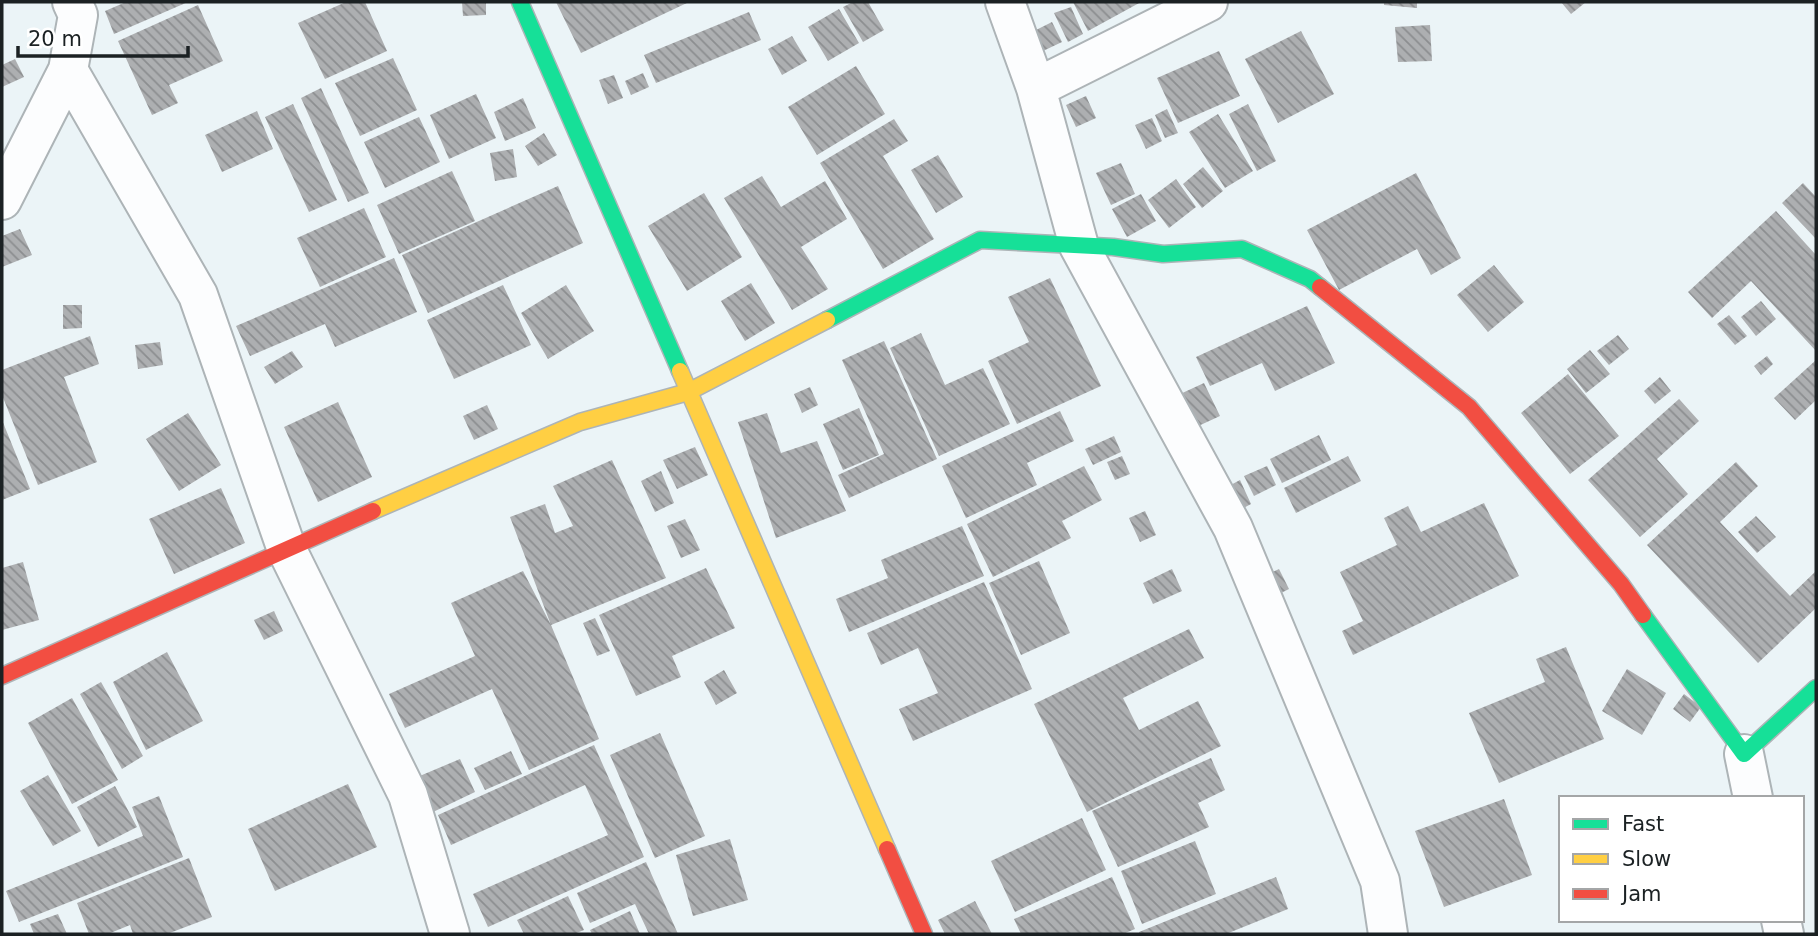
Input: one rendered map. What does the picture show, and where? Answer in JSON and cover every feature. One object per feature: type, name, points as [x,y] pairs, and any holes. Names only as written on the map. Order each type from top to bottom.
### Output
[{"type":"street","points":[[2,200],[68,70],[78,15],[72,2]]},
{"type":"street","points":[[520,2],[924,934]]},
{"type":"street","points":[[1005,2],[1037,88],[1079,246],[1233,528],[1380,881],[1388,934]]},
{"type":"street","points":[[1037,88],[1208,2]]},
{"type":"street","points":[[68,70],[198,295],[287,550],[408,795],[450,934]]},
{"type":"street","points":[[2,676],[343,523],[580,422],[688,392],[980,240],[1114,247],[1163,254],[1242,249],[1310,279],[1469,407],[1621,584],[1744,754],[1753,796]]},
{"type":"street","points":[[1744,754],[1816,688]]},
{"type":"building","points":[[126,2],[188,2],[114,34],[105,11]]},
{"type":"building","points":[[346,2],[365,2],[387,51],[325,79],[298,23]]},
{"type":"building","points":[[462,2],[486,2],[486,15],[463,16]]},
{"type":"building","points":[[556,2],[689,2],[581,53]]},
{"type":"building","points":[[853,2],[868,2],[884,30],[863,42],[843,7]]},
{"type":"building","points":[[1073,2],[1141,2],[1088,31]]},
{"type":"building","points":[[1384,2],[1417,2],[1417,8],[1384,5]]},
{"type":"building","points":[[1561,2],[1586,2],[1571,14]]},
{"type":"building","points":[[198,5],[223,61],[169,85],[178,103],[152,115],[118,41]]},
{"type":"building","points":[[1071,7],[1083,34],[1068,42],[1054,13]]},
{"type":"building","points":[[839,9],[859,43],[828,61],[808,27]]},
{"type":"building","points":[[749,12],[761,40],[656,83],[644,55]]},
{"type":"building","points":[[1052,22],[1062,42],[1043,51],[1034,31]]},
{"type":"building","points":[[1430,25],[1432,61],[1398,62],[1395,27]]},
{"type":"building","points":[[1301,31],[1334,94],[1278,123],[1245,59]]},
{"type":"building","points":[[792,36],[807,61],[782,75],[768,49]]},
{"type":"building","points":[[1219,51],[1240,96],[1178,123],[1157,78]]},
{"type":"building","points":[[393,58],[417,110],[360,136],[335,83]]},
{"type":"building","points":[[15,59],[24,77],[2,87],[2,65]]},
{"type":"building","points":[[856,66],[885,114],[817,155],[788,107]]},
{"type":"building","points":[[643,73],[649,87],[631,95],[625,81]]},
{"type":"building","points":[[614,75],[623,98],[608,104],[599,80]]},
{"type":"building","points":[[321,88],[369,193],[348,202],[301,98]]},
{"type":"building","points":[[476,94],[496,138],[449,159],[430,115]]},
{"type":"building","points":[[1086,96],[1096,118],[1076,127],[1066,105]]},
{"type":"building","points":[[523,98],[536,128],[505,141],[494,112]]},
{"type":"building","points":[[293,104],[337,200],[309,212],[265,117]]},
{"type":"building","points":[[1248,104],[1276,161],[1257,171],[1229,114]]},
{"type":"building","points":[[1167,109],[1178,133],[1165,138],[1155,115]]},
{"type":"building","points":[[257,111],[273,149],[222,172],[205,135]]},
{"type":"building","points":[[1218,114],[1253,171],[1225,188],[1189,132]]},
{"type":"building","points":[[419,117],[440,162],[385,188],[364,142]]},
{"type":"building","points":[[1152,118],[1162,141],[1146,149],[1135,125]]},
{"type":"building","points":[[894,119],[908,141],[883,156],[934,239],[883,269],[820,163]]},
{"type":"building","points":[[544,133],[557,155],[538,166],[525,146]]},
{"type":"building","points":[[513,149],[517,177],[495,181],[490,153]]},
{"type":"building","points":[[938,155],[963,197],[936,213],[911,170]]},
{"type":"building","points":[[1121,163],[1135,194],[1111,205],[1096,173]]},
{"type":"building","points":[[1203,167],[1223,191],[1202,208],[1183,184]]},
{"type":"building","points":[[452,171],[475,221],[399,254],[377,205]]},
{"type":"building","points":[[1416,173],[1461,258],[1431,275],[1417,249],[1339,290],[1307,230]]},
{"type":"building","points":[[762,176],[781,207],[825,181],[847,219],[801,247],[828,289],[792,310],[724,198]]},
{"type":"building","points":[[1176,179],[1196,207],[1169,228],[1148,200]]},
{"type":"building","points":[[1803,183],[1816,197],[1816,239],[1782,203]]},
{"type":"building","points":[[558,186],[583,243],[428,313],[402,255]]},
{"type":"building","points":[[704,193],[742,257],[687,291],[648,226]]},
{"type":"building","points":[[1141,194],[1156,221],[1127,237],[1112,209]]},
{"type":"building","points":[[364,208],[386,257],[320,287],[297,238]]},
{"type":"building","points":[[1776,211],[1816,255],[1816,351],[1751,281],[1712,318],[1688,292]]},
{"type":"building","points":[[20,229],[32,255],[2,267],[2,236]]},
{"type":"building","points":[[394,258],[417,312],[335,347],[325,324],[250,356],[236,326]]},
{"type":"building","points":[[1494,265],[1524,302],[1488,332],[1457,295]]},
{"type":"building","points":[[1050,278],[1101,386],[1017,424],[988,361],[1029,342],[1008,297]]},
{"type":"building","points":[[751,283],[775,323],[745,341],[721,301]]},
{"type":"building","points":[[503,285],[531,345],[454,379],[427,320]]},
{"type":"building","points":[[566,285],[594,331],[548,359],[521,313]]},
{"type":"building","points":[[1761,301],[1776,319],[1756,336],[1741,317]]},
{"type":"building","points":[[63,305],[82,305],[82,328],[63,329]]},
{"type":"building","points":[[1307,306],[1335,363],[1275,391],[1262,363],[1210,386],[1196,357]]},
{"type":"building","points":[[1729,315],[1747,336],[1735,345],[1717,324]]},
{"type":"building","points":[[921,333],[945,385],[983,368],[1010,424],[939,456],[890,348]]},
{"type":"building","points":[[1618,335],[1629,349],[1609,365],[1597,351]]},
{"type":"building","points":[[90,336],[99,364],[64,377],[97,462],[38,485],[2,395],[2,370]]},
{"type":"building","points":[[884,341],[937,459],[849,498],[838,475],[884,454],[842,360]]},
{"type":"building","points":[[160,342],[163,365],[138,369],[135,345]]},
{"type":"building","points":[[1590,350],[1610,374],[1586,393],[1567,369]]},
{"type":"building","points":[[292,351],[303,367],[275,384],[264,367]]},
{"type":"building","points":[[1767,356],[1773,364],[1761,375],[1754,366]]},
{"type":"building","points":[[1816,360],[1816,400],[1795,420],[1774,398]]},
{"type":"building","points":[[1568,374],[1619,436],[1570,474],[1521,413]]},
{"type":"building","points":[[1660,377],[1671,391],[1655,404],[1644,391]]},
{"type":"building","points":[[1204,383],[1220,416],[1194,428],[1178,395]]},
{"type":"building","points":[[810,387],[818,405],[802,413],[794,394]]},
{"type":"building","points":[[1679,399],[1699,421],[1657,459],[1688,494],[1640,537],[1588,480]]},
{"type":"building","points":[[338,402],[372,477],[318,502],[284,427]]},
{"type":"building","points":[[487,405],[498,429],[474,440],[463,416]]},
{"type":"building","points":[[859,408],[879,455],[843,470],[823,424]]},
{"type":"building","points":[[1060,411],[1074,441],[1027,463],[1037,485],[966,518],[942,466]]},
{"type":"building","points":[[188,413],[221,465],[179,491],[146,439]]},
{"type":"building","points":[[767,413],[781,453],[817,441],[846,511],[776,538],[738,422]]},
{"type":"building","points":[[2,420],[30,489],[2,500]]},
{"type":"building","points":[[1319,435],[1331,460],[1282,483],[1270,459]]},
{"type":"building","points":[[1114,436],[1121,452],[1093,465],[1085,449]]},
{"type":"building","points":[[695,447],[708,475],[677,489],[663,460]]},
{"type":"building","points":[[1122,456],[1130,474],[1115,480],[1107,462]]},
{"type":"building","points":[[1348,456],[1361,481],[1296,513],[1284,488]]},
{"type":"building","points":[[612,460],[666,578],[551,625],[510,517],[545,504],[555,533],[573,526],[553,486]]},
{"type":"building","points":[[1736,462],[1758,486],[1720,522],[1790,596],[1816,571],[1816,608],[1758,663],[1647,545]]},
{"type":"building","points":[[1084,466],[1102,500],[1062,521],[1071,538],[993,577],[967,524]]},
{"type":"building","points":[[1267,466],[1276,485],[1254,496],[1244,476]]},
{"type":"building","points":[[661,471],[674,503],[655,512],[641,481]]},
{"type":"building","points":[[1240,480],[1251,504],[1238,511],[1227,487]]},
{"type":"building","points":[[221,488],[245,543],[174,574],[149,519]]},
{"type":"building","points":[[1484,503],[1519,576],[1353,655],[1342,631],[1363,621],[1340,572],[1397,545],[1384,518],[1408,506],[1421,532]]},
{"type":"building","points":[[1145,511],[1156,535],[1140,542],[1129,518]]},
{"type":"building","points":[[1756,516],[1776,537],[1757,553],[1738,532]]},
{"type":"building","points":[[685,519],[700,550],[681,558],[667,526]]},
{"type":"building","points":[[962,526],[984,576],[849,632],[836,599],[888,578],[881,560]]},
{"type":"building","points":[[1039,561],[1070,633],[1021,655],[989,583]]},
{"type":"building","points":[[23,562],[39,620],[2,630],[2,568]]},
{"type":"building","points":[[706,568],[735,628],[672,656],[681,677],[636,696],[599,615]]},
{"type":"building","points":[[1172,569],[1182,591],[1153,604],[1143,583]]},
{"type":"building","points":[[1279,569],[1289,589],[1273,597],[1262,577]]},
{"type":"building","points":[[523,571],[551,625],[599,739],[529,770],[492,689],[405,728],[389,694],[475,656],[451,603]]},
{"type":"building","points":[[984,582],[1032,689],[913,741],[899,709],[938,693],[918,648],[881,665],[867,633]]},
{"type":"building","points":[[274,611],[283,631],[264,640],[254,620]]},
{"type":"building","points":[[595,618],[610,651],[597,656],[583,623]]},
{"type":"building","points":[[1189,629],[1204,658],[1123,698],[1139,730],[1198,701],[1221,746],[1087,812],[1034,704]]},
{"type":"building","points":[[1566,647],[1604,739],[1499,783],[1469,713],[1545,682],[1536,659]]},
{"type":"building","points":[[167,652],[203,721],[146,750],[113,682]]},
{"type":"building","points":[[1627,669],[1666,693],[1642,735],[1602,711]]},
{"type":"building","points":[[724,670],[737,693],[716,705],[704,682]]},
{"type":"building","points":[[101,682],[143,756],[122,769],[80,694]]},
{"type":"building","points":[[1684,694],[1701,707],[1690,722],[1673,709]]},
{"type":"building","points":[[72,698],[118,780],[72,804],[28,723]]},
{"type":"building","points":[[660,733],[705,836],[655,858],[610,755]]},
{"type":"building","points":[[594,745],[644,857],[488,927],[473,894],[608,835],[585,785],[451,845],[438,815]]},
{"type":"building","points":[[511,751],[522,774],[485,790],[474,768]]},
{"type":"building","points":[[1211,758],[1225,790],[1198,803],[1209,827],[1118,867],[1092,811]]},
{"type":"building","points":[[460,759],[475,792],[431,813],[415,778]]},
{"type":"building","points":[[48,775],[81,831],[53,846],[20,791]]},
{"type":"building","points":[[348,784],[377,847],[275,891],[248,829]]},
{"type":"building","points":[[115,786],[137,827],[98,847],[77,807]]},
{"type":"building","points":[[159,796],[183,857],[19,922],[6,891],[143,836],[132,807]]},
{"type":"building","points":[[1504,799],[1532,875],[1444,907],[1415,831]]},
{"type":"building","points":[[1082,818],[1106,870],[1015,912],[991,861]]},
{"type":"building","points":[[730,839],[748,900],[693,916],[676,855]]},
{"type":"building","points":[[1195,841],[1216,894],[1142,924],[1121,871]]},
{"type":"building","points":[[189,858],[212,917],[167,934],[133,934],[130,925],[108,934],[89,934],[77,903]]},
{"type":"building","points":[[646,862],[678,934],[649,934],[635,904],[590,923],[577,893]]},
{"type":"building","points":[[1112,877],[1135,929],[1123,934],[1021,934],[1014,919]]},
{"type":"building","points":[[1276,877],[1288,909],[1226,934],[1139,934],[1139,932]]},
{"type":"building","points":[[568,896],[584,930],[574,934],[524,934],[517,920]]},
{"type":"building","points":[[975,901],[992,934],[945,934],[938,920]]},
{"type":"building","points":[[630,911],[640,934],[592,934],[590,930]]},
{"type":"building","points":[[58,914],[67,934],[34,934],[30,924]]},
{"type":"traffic: fast","points":[[520,2],[680,371]]},
{"type":"traffic: fast","points":[[827,320],[980,240],[1113,247],[1163,254],[1242,249],[1310,279],[1320,287]]},
{"type":"traffic: fast","points":[[1643,615],[1744,754],[1816,688]]},
{"type":"traffic: slow","points":[[373,511],[580,422],[688,392],[827,320]]},
{"type":"traffic: slow","points":[[680,371],[887,849]]},
{"type":"traffic: jam","points":[[1320,287],[1469,407],[1621,584],[1643,615]]},
{"type":"traffic: jam","points":[[2,676],[373,511]]},
{"type":"traffic: jam","points":[[887,849],[924,934]]}]
